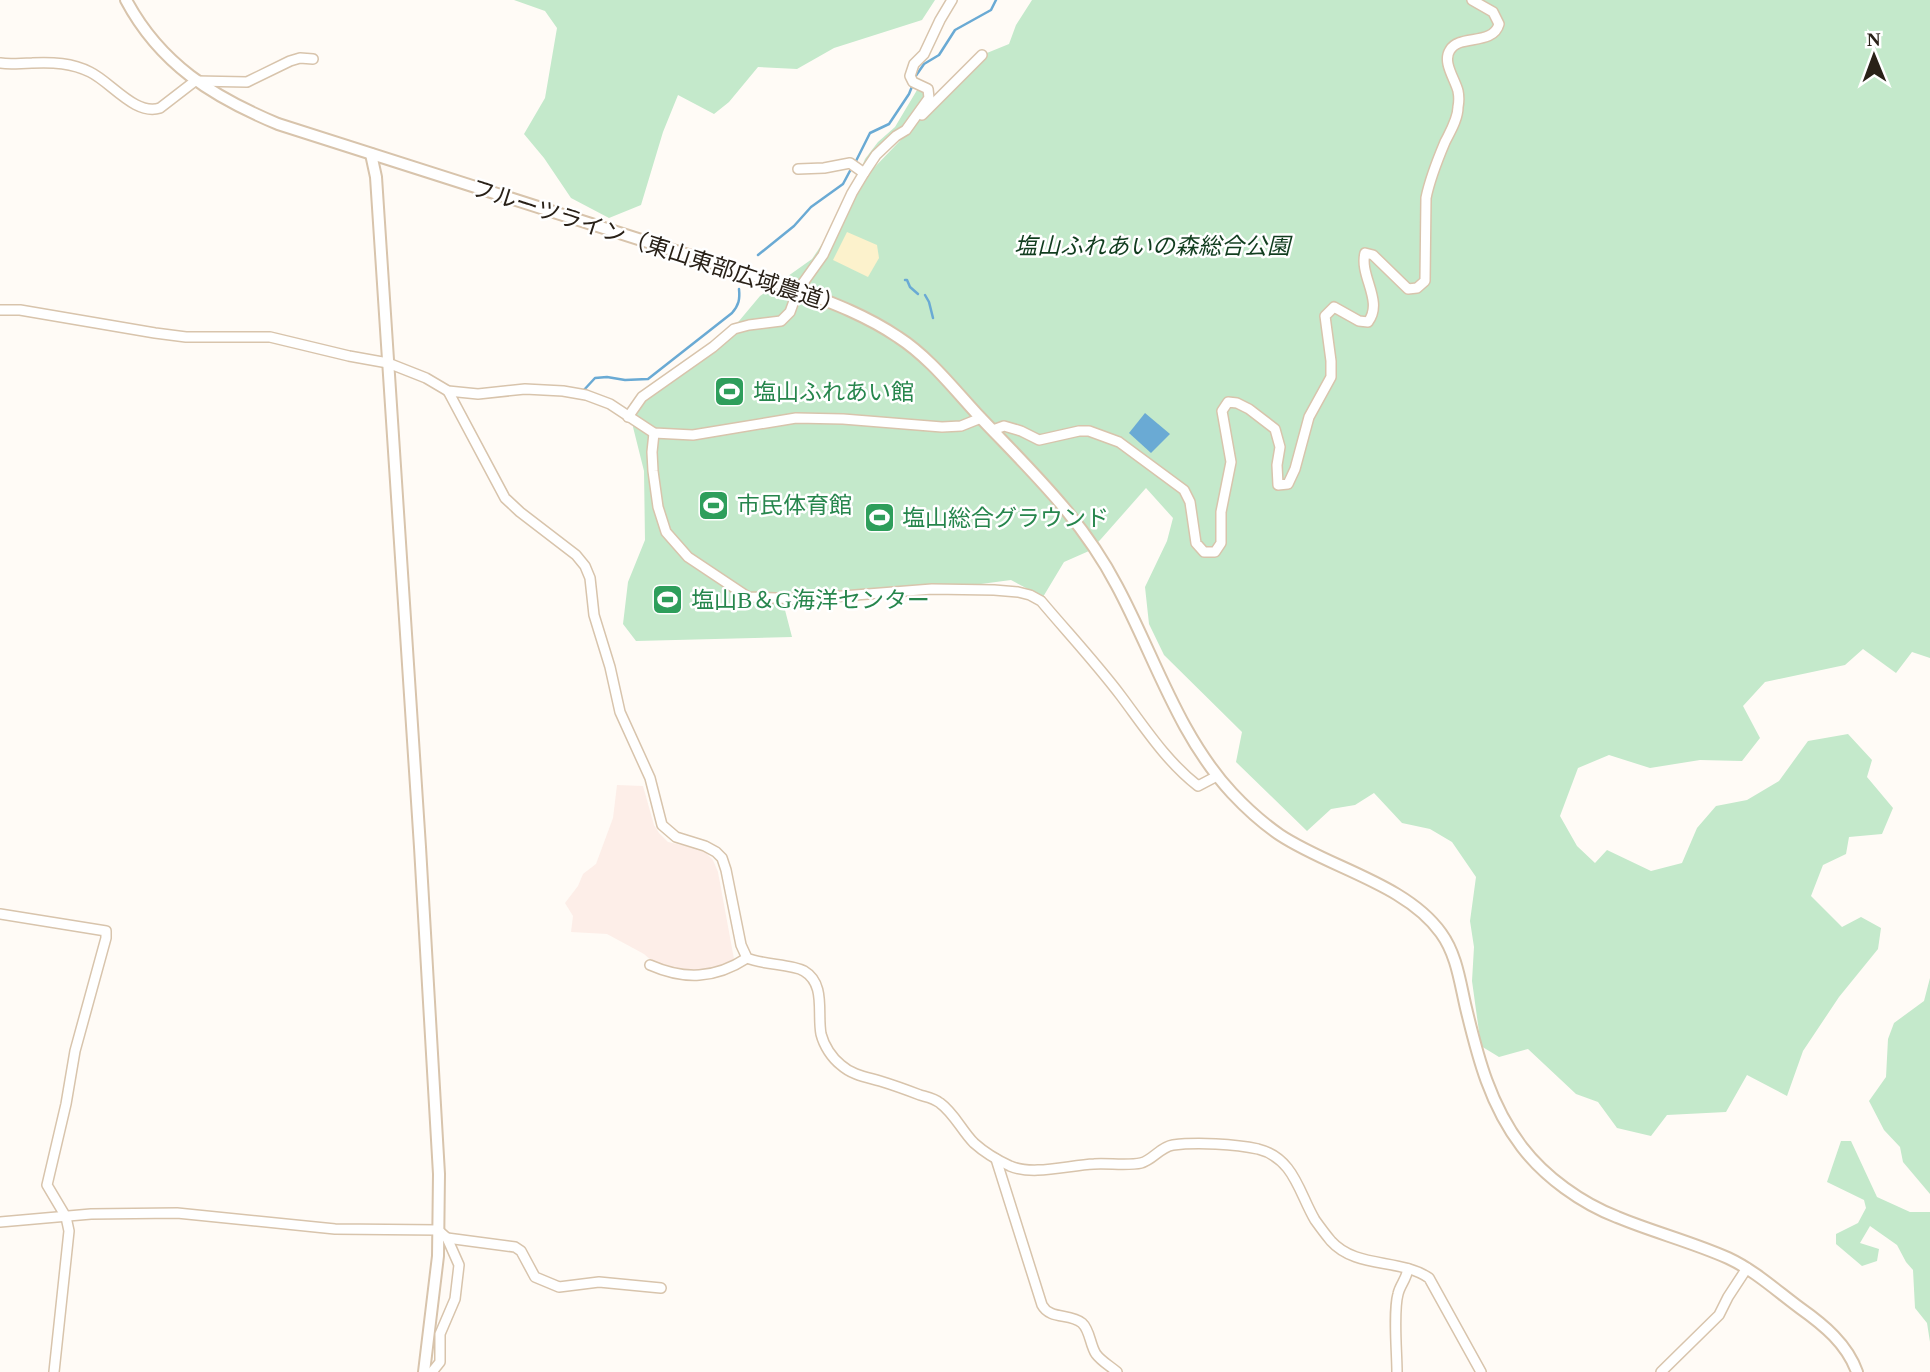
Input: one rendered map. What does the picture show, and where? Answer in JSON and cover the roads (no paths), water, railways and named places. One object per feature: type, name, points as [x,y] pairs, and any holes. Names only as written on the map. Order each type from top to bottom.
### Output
[{"type":"street","name":"フルーツライン（東山東部広域農道）","points":[[126,0],[155,42],[195,81],[238,107],[278,124],[798,290],[857,312],[898,336],[922,356],[993,430],[1062,503],[1092,541],[1118,587],[1188,730],[1217,776],[1235,796],[1281,836],[1410,902],[1430,918],[1444,936],[1456,965],[1482,1074],[1502,1118],[1524,1149],[1566,1189],[1613,1216],[1715,1252],[1750,1271]]},
{"type":"street","points":[[906,130],[929,98],[928,89],[916,84],[910,76],[914,64],[924,54],[952,0]]},
{"type":"street","points":[[993,430],[1004,426],[1039,440],[1089,430],[1119,442],[1184,490],[1190,502],[1196,543],[1204,552],[1215,552],[1221,543],[1221,512],[1231,462],[1222,411],[1228,402],[1249,409],[1275,429],[1280,447],[1278,485],[1288,484],[1295,469],[1309,417],[1331,377],[1325,316],[1334,307],[1359,321],[1368,322],[1374,314],[1374,304],[1363,265],[1365,253],[1373,255],[1408,289],[1417,288],[1425,281],[1426,198],[1434,167],[1458,111],[1458,91],[1448,64],[1450,48],[1455,44],[1492,35],[1499,24],[1493,12],[1472,0]]},
{"type":"street","points":[[628,417],[642,397],[734,329],[781,321],[790,312],[798,290],[823,255],[862,171],[982,55]]},
{"type":"street","points":[[0,63],[71,65],[93,74],[146,110],[153,110],[160,108],[195,81],[247,82],[290,61],[300,58],[313,59]]},
{"type":"street","points":[[371,154],[376,177],[439,1174],[438,1256],[424,1372]]},
{"type":"street","points":[[798,169],[850,163],[862,171]]},
{"type":"street","points":[[0,310],[20,310],[186,337],[270,337],[388,363],[426,378],[448,391],[478,394],[526,389],[586,395],[610,404],[654,433],[693,435],[796,418],[843,419],[942,428],[961,426],[981,418]]},
{"type":"street","points":[[448,391],[505,498],[576,555],[590,578],[596,624],[610,667],[620,712],[650,778],[662,825],[676,837],[705,846],[722,858],[741,945],[747,958],[758,963],[799,968],[812,978],[818,992],[823,1041],[842,1066],[866,1078],[940,1103],[973,1142],[996,1159],[1013,1167],[1033,1170],[1090,1164],[1143,1163],[1164,1148],[1174,1145],[1228,1145],[1262,1150],[1279,1159],[1291,1172],[1316,1221],[1341,1250],[1357,1258],[1421,1273],[1432,1282],[1481,1372]]},
{"type":"street","points":[[654,433],[653,471],[658,507],[666,533],[688,557],[748,597],[804,599],[932,589],[994,590],[1030,595],[1041,601],[1179,771],[1198,786],[1217,776]]},
{"type":"street","points":[[0,914],[106,931],[75,1051],[47,1185],[66,1217],[69,1231],[54,1372]]},
{"type":"street","points":[[650,965],[674,974],[708,976],[733,967],[747,958]]},
{"type":"street","points":[[996,1159],[1042,1305],[1049,1313],[1081,1322],[1098,1357],[1117,1372]]},
{"type":"street","points":[[0,1222],[91,1214],[177,1213],[335,1229],[438,1230],[447,1238],[459,1265],[455,1299],[440,1334],[440,1362],[432,1372]]},
{"type":"street","points":[[447,1238],[515,1247],[521,1251],[535,1277],[559,1287],[599,1282],[661,1288]]},
{"type":"street","points":[[1397,1372],[1396,1306],[1398,1293],[1408,1269]]},
{"type":"street","points":[[1661,1372],[1719,1315],[1728,1297],[1750,1271],[1830,1332],[1845,1348],[1857,1372]]},
{"type":"water","points":[[1145,413],[1170,434],[1151,453],[1129,433]]},
{"type":"waterway","points":[[915,77],[924,64],[939,55],[955,30],[991,10],[996,0]]},
{"type":"waterway","points":[[855,163],[870,133],[889,124],[913,84]]},
{"type":"waterway","points":[[758,255],[794,226],[811,207],[843,184],[851,169]]},
{"type":"waterway","points":[[905,280],[918,294]]},
{"type":"waterway","points":[[583,391],[595,378],[648,379],[732,313],[738,302],[739,289]]},
{"type":"waterway","points":[[925,295],[933,318]]},
{"type":"place","name":"塩山ふれあい館","points":[[730,392]]},
{"type":"place","name":"市民体育館","points":[[714,505]]},
{"type":"place","name":"塩山総合グラウンド","points":[[879,518]]},
{"type":"place","name":"塩山B＆G海洋センター","points":[[668,600]]},
{"type":"park label","name":"塩山ふれあいの森総合公園","points":[[1152,246]]}]
